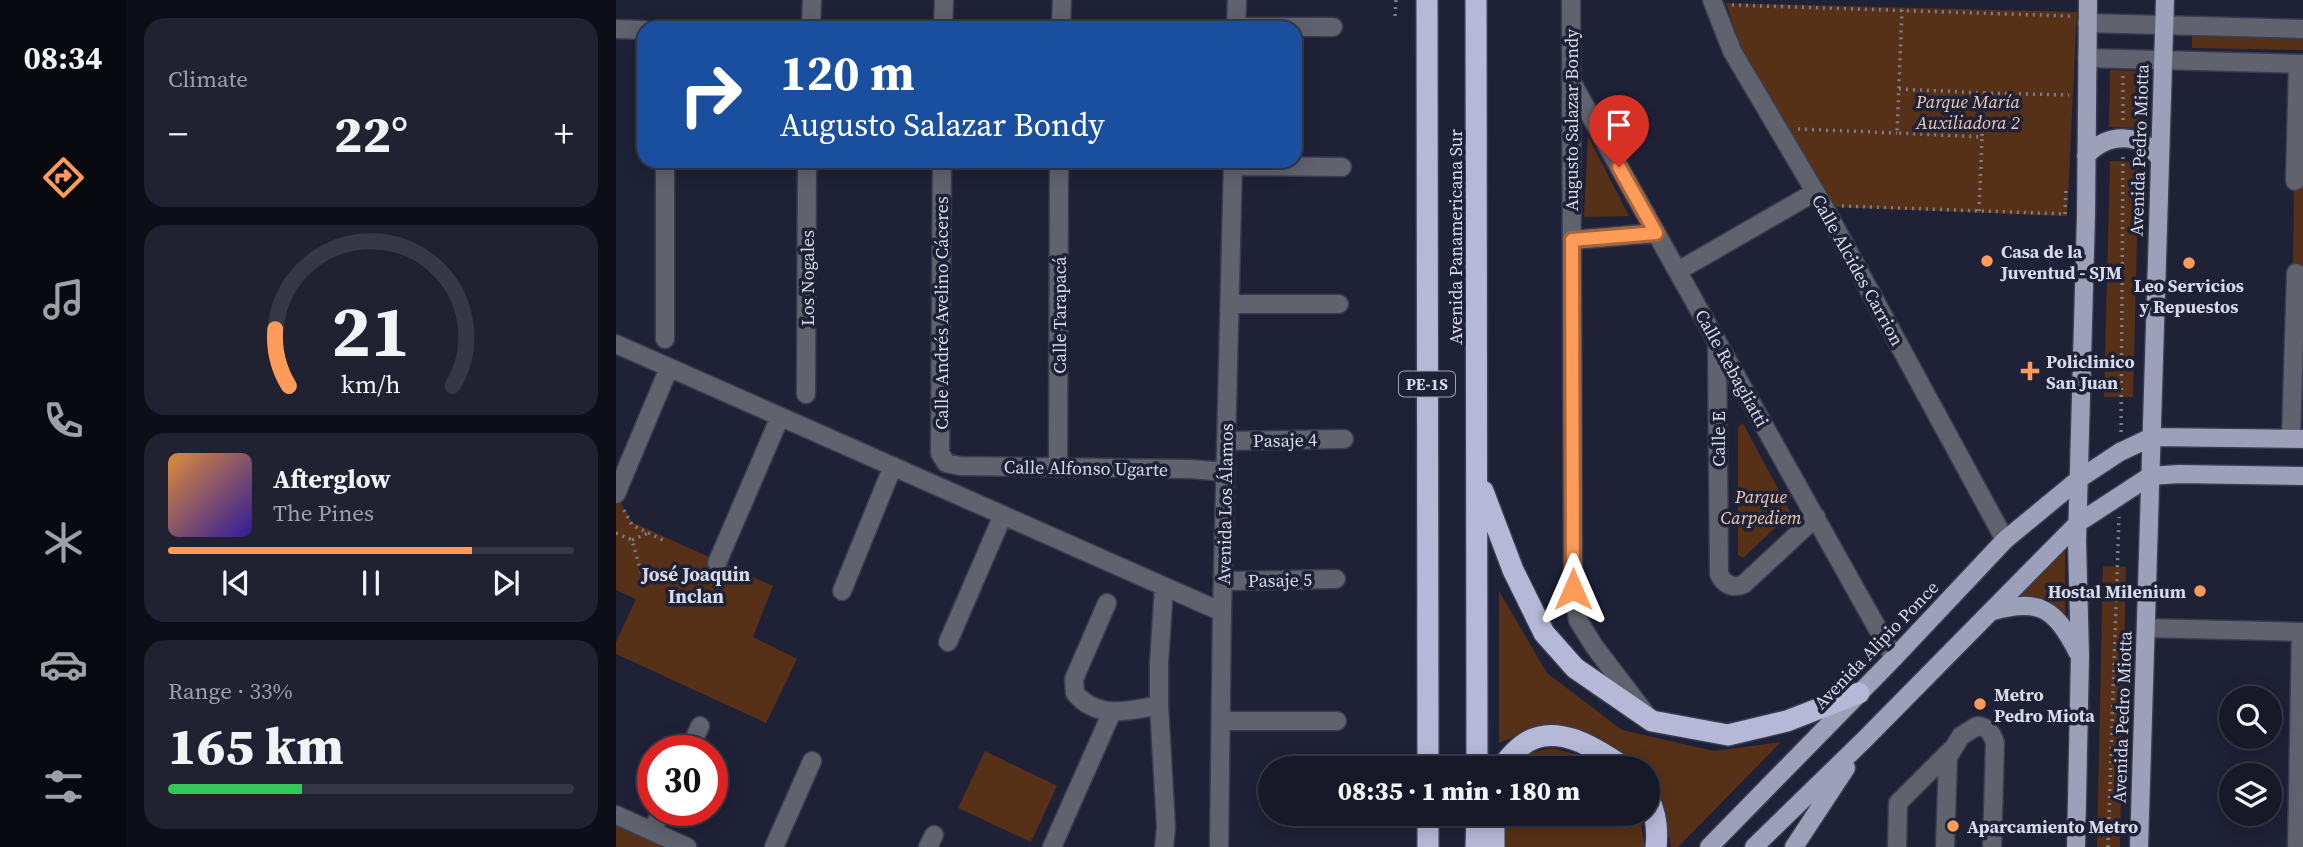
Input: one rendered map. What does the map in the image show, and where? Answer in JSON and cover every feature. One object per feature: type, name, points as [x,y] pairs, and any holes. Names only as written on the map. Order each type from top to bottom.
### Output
[{"type":"highway","name":"Avenida Panamericana Sur","points":[[1427,0],[1428,756]]},
{"type":"highway","name":"Avenida Panamericana Sur","points":[[1476,0],[1477,756]]},
{"type":"highway","points":[[1478,479],[1513,570],[1544,633],[1576,668],[1652,721],[1728,735],[1787,721],[1859,693]]},
{"type":"highway","points":[[1510,756],[1526,742],[1552,735],[1577,740],[1608,756]]},
{"type":"highway","points":[[1428,826],[1428,847]]},
{"type":"highway","points":[[1476,826],[1476,847]]},
{"type":"highway","points":[[1494,826],[1494,847]]},
{"type":"highway","points":[[1656,847],[1657,826]]},
{"type":"main road","points":[[2076,847],[2080,656],[2078,523],[2087,58],[2080,19],[2088,0]]},
{"type":"main road","name":"Avenida Pedro Miotta","points":[[2139,847],[2165,0]]},
{"type":"main road","points":[[2086,156],[2102,142],[2123,138],[2145,144],[2160,159]]},
{"type":"main road","points":[[2152,437],[2297,439]]},
{"type":"main road","name":"Avenida Alipio Ponce","points":[[1709,847],[2005,540],[2079,479],[2120,452],[2152,437]]},
{"type":"main road","points":[[1754,847],[1865,739],[2078,523],[2150,475],[2303,476]]},
{"type":"main road","points":[[1990,612],[2011,606],[2034,606],[2054,614],[2064,626],[2080,656]]},
{"type":"main road","points":[[1794,847],[1865,739]]},
{"type":"street","points":[[811,21],[812,0]]},
{"type":"street","points":[[943,21],[944,0]]},
{"type":"street","points":[[1061,21],[1062,0]]},
{"type":"street","points":[[1236,21],[1237,0]]},
{"type":"street","name":"Augusto Salazar Bondy","points":[[1570,0],[1573,589],[1578,620],[1594,646],[1652,721]]},
{"type":"street","name":"Calle Alcides Carrion","points":[[1721,3],[1732,51],[1819,198],[2005,540]]},
{"type":"street","points":[[2080,19],[2164,25],[2303,29]]},
{"type":"street","points":[[1302,27],[1333,27]]},
{"type":"street","points":[[616,29],[637,30]]},
{"type":"street","points":[[2087,58],[2301,64],[2295,181]]},
{"type":"street","name":"Calle Rebagliatti","points":[[1569,78],[1894,658]]},
{"type":"street","points":[[1302,166],[1342,167]]},
{"type":"street","points":[[665,168],[665,339]]},
{"type":"street","name":"Los Nogales","points":[[806,394],[807,168]]},
{"type":"street","name":"Calle Andrés Avelino Cáceres","points":[[942,168],[940,453],[946,463]]},
{"type":"street","name":"Calle Tarapacá","points":[[1058,468],[1059,168]]},
{"type":"street","name":"Avenida Los Álamos","points":[[1219,847],[1233,168]]},
{"type":"street","points":[[1678,271],[1819,198]]},
{"type":"street","points":[[1572,240],[1656,233]]},
{"type":"street","points":[[2296,273],[2297,439]]},
{"type":"street","points":[[1230,304],[1339,304]]},
{"type":"street","name":"Calle E","points":[[1717,342],[1721,579],[1729,586],[1744,584],[1816,517]]},
{"type":"street","points":[[616,344],[1222,612]]},
{"type":"street","points":[[619,500],[669,368]]},
{"type":"street","points":[[718,563],[780,417]]},
{"type":"street","name":"Pasaje 4","points":[[1227,441],[1344,439]]},
{"type":"street","name":"Calle Alfonso Ugarte","points":[[946,463],[960,467],[1190,469],[1226,472]]},
{"type":"street","points":[[842,591],[893,467]]},
{"type":"street","points":[[948,642],[1003,515]]},
{"type":"street","name":"Pasaje 5","points":[[1224,581],[1336,579]]},
{"type":"street","points":[[1164,587],[1159,663],[1166,827],[1164,847]]},
{"type":"street","points":[[1107,603],[1073,687],[1079,698],[1112,712],[1159,705]]},
{"type":"street","points":[[2146,628],[2302,632],[2297,847]]},
{"type":"street","points":[[1052,847],[1112,712]]},
{"type":"street","points":[[1221,721],[1337,721]]},
{"type":"street","points":[[696,735],[700,726]]},
{"type":"street","points":[[1897,847],[1898,803],[1951,750],[1961,736],[1977,726],[1986,728],[1993,737],[1992,847]]},
{"type":"street","points":[[1945,847],[1948,757],[1951,750]]},
{"type":"street","points":[[774,847],[812,761]]},
{"type":"street","points":[[616,815],[687,847]]},
{"type":"street","points":[[652,831],[654,826]]},
{"type":"path","points":[[1395,16],[1396,0]]},
{"type":"path","points":[[1721,3],[2080,19]]},
{"type":"path","points":[[1897,132],[1902,10]]},
{"type":"path","points":[[1899,89],[2069,95]]},
{"type":"path","points":[[1979,211],[1984,93]]},
{"type":"path","points":[[1800,140],[1793,129],[1982,136]]},
{"type":"path","points":[[2065,214],[2066,188]]},
{"type":"path","points":[[1819,198],[1979,211],[2086,215]]},
{"type":"path","points":[[619,500],[632,525],[665,541]]},
{"type":"path","points":[[616,533],[632,540],[649,533]]},
{"type":"path","points":[[632,540],[645,586]]},
{"type":"green space","name":"Parque María Auxiliadora 2","points":[[1726,3],[2077,12],[2067,216],[1835,207],[1740,45]]},
{"type":"green space","points":[[2192,34],[2303,36],[2303,50],[2192,48]]},
{"type":"green space","points":[[2110,70],[2140,71],[2139,128],[2109,127]]},
{"type":"green space","points":[[1588,136],[1629,216],[1584,217]]},
{"type":"green space","points":[[2110,161],[2139,162],[2133,397],[2104,397]]},
{"type":"green space","points":[[2294,187],[2303,187],[2303,269],[2293,269]]},
{"type":"green space","name":"Parque Carpediem","points":[[1741,423],[1791,513],[1743,558],[1738,555],[1738,428]]},
{"type":"green space","points":[[616,500],[632,522],[773,586],[753,637],[797,659],[766,723],[616,654],[616,642],[636,599],[616,590]]},
{"type":"green space","points":[[2065,545],[2065,616],[2046,601],[2023,598],[2006,600]]},
{"type":"green space","points":[[2103,566],[2126,567],[2120,847],[2097,847]]},
{"type":"green space","points":[[1499,591],[1547,673],[1622,730],[1714,751],[1781,742],[1678,847],[1671,847],[1664,807],[1660,801],[1660,756],[1611,756],[1556,728],[1536,727],[1499,743]]},
{"type":"green space","points":[[1551,748],[1582,756],[1526,756]]},
{"type":"green space","points":[[985,751],[1057,786],[1031,842],[958,808]]},
{"type":"green space","points":[[620,823],[678,847],[616,847],[616,825]]},
{"type":"green space","points":[[1501,826],[1641,826],[1645,847],[1501,847]]},
{"type":"place","name":"Casa de la Juventud - SJM","points":[[1987,261]]},
{"type":"place","name":"Leo Servicios y Repuestos","points":[[2189,263]]},
{"type":"place","name":"Policlinico San Juan","points":[[2030,371]]},
{"type":"place","name":"Hostal Milenium","points":[[2200,591]]},
{"type":"place","name":"Metro Pedro Miota","points":[[1980,704]]},
{"type":"place","name":"Aparcamiento Metro","points":[[1953,826]]},
{"type":"district","name":"José Joaquin Inclan","points":[[696,585]]},
{"type":"route","points":[[1573,589],[1572,240],[1656,233],[1619,167]]}]
